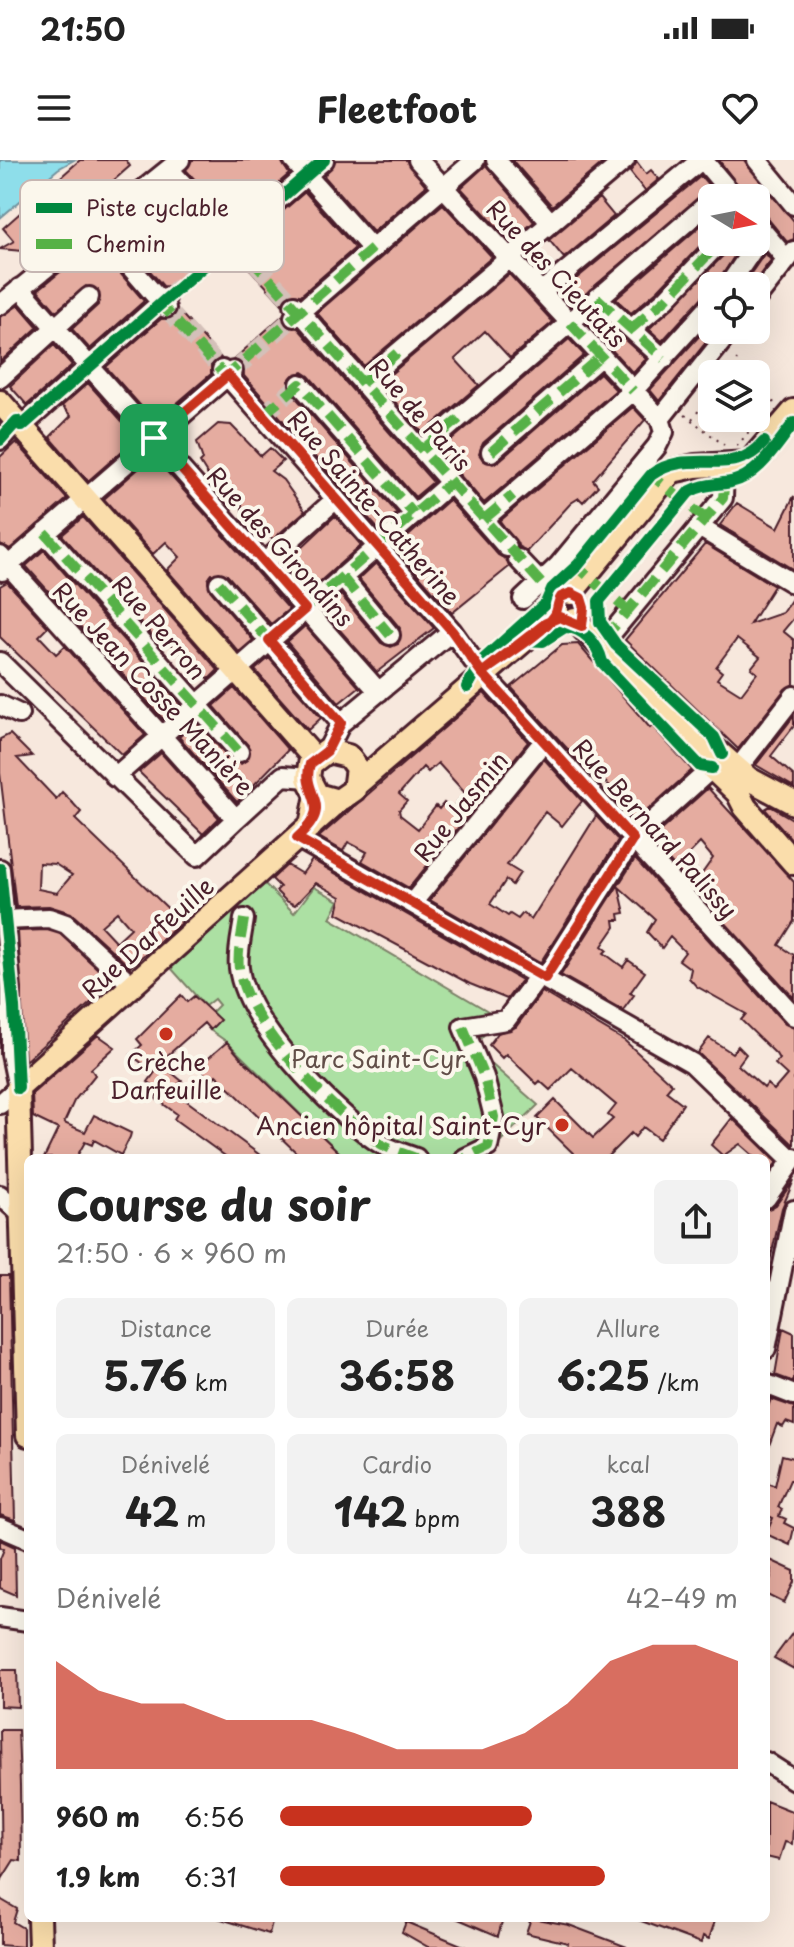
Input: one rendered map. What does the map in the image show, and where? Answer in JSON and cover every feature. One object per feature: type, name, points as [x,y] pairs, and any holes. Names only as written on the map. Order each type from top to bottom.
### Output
[{"type":"main road","points":[[0,402],[238,669],[321,777],[350,795],[355,772],[342,752],[321,777],[304,832]]},
{"type":"main road","points":[[355,772],[388,754],[483,672],[570,613],[672,471],[749,463],[757,458],[785,405]]},
{"type":"main road","points":[[570,613],[597,644],[728,771],[794,803]]},
{"type":"main road","points":[[728,771],[745,807],[794,863]]},
{"type":"main road","name":"Rue Darfeuille","points":[[18,1088],[304,832]]},
{"type":"main road","points":[[18,1088],[24,1199]]},
{"type":"main road","points":[[39,1922],[40,1947]]},
{"type":"street","points":[[293,160],[372,249],[475,160]]},
{"type":"street","points":[[284,195],[324,160]]},
{"type":"street","name":"Rue des Cieutats","points":[[418,160],[660,419]]},
{"type":"street","points":[[496,160],[550,222]]},
{"type":"street","points":[[362,383],[625,160]]},
{"type":"street","points":[[541,292],[702,160],[715,184]]},
{"type":"street","points":[[757,160],[794,205]]},
{"type":"street","points":[[156,180],[175,165]]},
{"type":"street","points":[[422,450],[597,298],[698,216]]},
{"type":"street","points":[[770,237],[790,256],[770,281]]},
{"type":"street","name":"Rue de Paris","points":[[372,249],[296,312],[541,583]]},
{"type":"street","points":[[631,329],[666,299],[707,256]]},
{"type":"street","points":[[0,305],[40,272]]},
{"type":"street","points":[[0,440],[164,303],[136,272]]},
{"type":"street","name":"Rue des Girondins","points":[[20,288],[379,692]]},
{"type":"street","points":[[0,378],[89,297]]},
{"type":"street","points":[[597,298],[664,359]]},
{"type":"street","points":[[483,520],[633,391],[698,320]]},
{"type":"street","points":[[523,599],[541,583],[657,446],[664,432],[660,419],[720,344]]},
{"type":"street","points":[[491,452],[601,356]]},
{"type":"street","name":"Rue Sainte-Catherine","points":[[154,438],[227,372],[452,631],[483,672]]},
{"type":"street","points":[[300,384],[414,514]]},
{"type":"street","points":[[3,565],[45,533],[154,438]]},
{"type":"street","points":[[597,644],[610,635],[723,498],[709,466]]},
{"type":"street","points":[[115,777],[450,483]]},
{"type":"street","points":[[264,563],[336,499]]},
{"type":"street","points":[[699,527],[794,584]]},
{"type":"street","name":"Rue Perron","points":[[45,533],[239,752]]},
{"type":"street","name":"Rue Jean Cosse Manière","points":[[3,565],[162,734],[236,819],[283,776],[321,777]]},
{"type":"street","points":[[342,577],[390,635]]},
{"type":"street","points":[[219,583],[341,723]]},
{"type":"street","points":[[321,777],[341,723],[452,631]]},
{"type":"street","points":[[0,662],[197,856],[236,819]]},
{"type":"street","name":"Rue Bernard Palissy","points":[[483,672],[794,1016]]},
{"type":"street","points":[[473,1154],[488,1147],[494,1117],[484,1077],[463,1027],[506,1020],[542,976],[633,839],[728,771],[794,696]]},
{"type":"street","points":[[0,705],[19,714]]},
{"type":"street","name":"Rue Jasmin","points":[[413,902],[544,741]]},
{"type":"street","points":[[304,832],[413,902],[692,1063],[793,1159],[770,1192]]},
{"type":"street","points":[[0,869],[11,989],[5,1023],[18,1088],[0,1104]]},
{"type":"street","points":[[4,920],[49,918],[66,924],[132,985]]},
{"type":"street","points":[[244,919],[239,969],[250,1001],[281,1049],[325,1097],[378,1143],[406,1154]]},
{"type":"street","points":[[0,1195],[24,1217]]},
{"type":"street","points":[[770,1329],[794,1210]]},
{"type":"street","points":[[770,1386],[794,1395]]},
{"type":"street","points":[[0,1527],[24,1537]]},
{"type":"street","points":[[0,1617],[24,1620]]},
{"type":"street","points":[[770,1765],[794,1780]]},
{"type":"path","points":[[770,419],[785,405]]},
{"type":"path","points":[[707,432],[733,452],[755,432]]},
{"type":"green space","name":"Parc Saint-Cyr","points":[[265,884],[294,913],[314,887],[339,901],[330,918],[498,1017],[473,1048],[538,1105],[487,1154],[341,1154],[227,1042],[210,1030],[219,1020],[212,1012],[219,1005],[214,999],[205,1006],[171,968]]},
{"type":"water","points":[[0,160],[74,160],[45,180],[20,180],[20,201],[0,218]]},
{"type":"building","points":[[80,160],[126,160],[130,166],[114,180],[57,180]]},
{"type":"building","points":[[192,160],[281,160],[289,174],[282,180],[195,180],[186,170]]},
{"type":"building","points":[[336,160],[406,160],[426,186],[373,232],[324,176]]},
{"type":"building","points":[[512,160],[606,160],[552,206]]},
{"type":"building","points":[[719,160],[744,160],[764,184],[737,184]]},
{"type":"building","points":[[637,162],[646,174],[651,170],[659,179],[645,191],[630,172]]},
{"type":"building","points":[[486,165],[534,222],[510,241],[461,188]]},
{"type":"building","points":[[701,176],[708,184],[698,184],[698,199],[571,306],[559,293]]},
{"type":"building","points":[[305,192],[355,248],[301,295],[287,296],[282,304],[253,272],[284,272],[284,210]]},
{"type":"building","points":[[770,192],[794,221],[794,239],[787,242],[770,221]]},
{"type":"building","points":[[599,198],[614,216],[564,258],[549,240]]},
{"type":"building","points":[[443,204],[492,257],[364,366],[317,313]]},
{"type":"building","points":[[20,213],[20,251],[0,249],[14,241],[3,228]]},
{"type":"building","points":[[698,228],[698,248],[658,290],[631,313],[616,299]]},
{"type":"building","points":[[723,256],[734,256],[725,272],[707,272]]},
{"type":"building","points":[[763,256],[771,260],[762,272],[752,272]]},
{"type":"building","points":[[60,272],[119,272],[144,301],[90,349],[72,329],[98,305],[98,290],[86,286],[56,311],[38,290]]},
{"type":"building","points":[[151,272],[205,272],[178,296],[170,287],[163,286]]},
{"type":"building","points":[[509,274],[553,322],[510,358],[485,331],[455,359],[479,385],[423,433],[379,384]]},
{"type":"building","points":[[698,281],[698,301],[662,341],[649,329]]},
{"type":"building","points":[[19,305],[38,327],[0,362],[0,317]]},
{"type":"building","points":[[178,310],[221,358],[211,365],[211,374],[155,422],[106,367],[161,319],[173,318]]},
{"type":"building","points":[[597,315],[646,359],[633,373],[587,323]]},
{"type":"building","points":[[282,316],[286,325],[298,328],[433,482],[415,497],[309,376],[303,372],[293,375],[288,381],[291,392],[397,513],[379,530],[244,376],[242,364],[234,359]]},
{"type":"building","points":[[698,337],[698,344],[705,344],[659,401],[650,390]]},
{"type":"building","points":[[569,339],[584,355],[483,443],[479,454],[483,460],[493,464],[499,461],[600,373],[616,390],[484,503],[439,451]]},
{"type":"building","points":[[54,345],[72,365],[27,405],[10,386]]},
{"type":"building","points":[[88,383],[137,438],[88,481],[50,437],[71,416],[62,406]]},
{"type":"building","points":[[633,407],[645,420],[593,480],[598,486],[583,502],[579,498],[571,503],[527,551],[519,547],[500,521]]},
{"type":"building","points":[[218,424],[231,425],[261,456],[270,448],[283,461],[271,471],[283,480],[305,511],[273,539],[242,515],[242,502],[227,503],[222,498],[224,484],[212,482],[200,463],[203,460],[197,442]]},
{"type":"building","points":[[16,442],[67,499],[10,549],[0,544],[0,457]]},
{"type":"building","points":[[153,456],[289,609],[271,624],[227,575],[212,574],[208,580],[210,590],[253,640],[239,652],[167,570],[180,557],[166,542],[153,554],[104,499]]},
{"type":"building","points":[[794,496],[794,570],[720,525],[737,503],[778,528]]},
{"type":"building","points":[[449,500],[498,555],[506,559],[509,567],[452,613],[395,548]]},
{"type":"building","points":[[335,516],[361,545],[307,593],[283,565]]},
{"type":"building","points":[[83,517],[218,670],[209,679],[186,652],[182,655],[163,635],[157,641],[62,535]]},
{"type":"building","points":[[705,544],[774,586],[750,624],[782,613],[794,596],[794,618],[783,631],[794,640],[794,684],[785,689],[738,749],[625,640]],"holes":[[[737,639],[760,657],[751,668],[757,673],[741,694],[717,679],[722,672],[716,667]]]},
{"type":"building","points":[[44,550],[180,704],[163,719],[26,566]]},
{"type":"building","points":[[376,563],[434,628],[377,672],[323,611],[341,595],[381,643],[391,647],[398,644],[400,628],[359,579]]},
{"type":"building","points":[[7,582],[48,627],[39,636],[56,654],[65,646],[145,735],[122,755],[0,637],[0,586]]},
{"type":"building","points":[[305,626],[359,687],[339,703],[287,642]]},
{"type":"building","points":[[578,644],[650,728],[652,726],[692,770],[634,822],[610,796],[615,790],[600,778],[597,781],[511,687],[562,645]]},
{"type":"building","points":[[269,658],[321,718],[308,730],[255,670]]},
{"type":"building","points":[[234,688],[288,750],[237,802],[179,737],[196,722],[231,760],[241,764],[247,760],[248,745],[214,706]]},
{"type":"building","points":[[484,693],[528,742],[409,888],[362,861],[367,852],[348,842],[343,851],[319,837]],"holes":[[[438,763],[465,793],[451,809],[444,803],[439,809],[436,806],[418,829],[400,815],[399,810],[407,801],[399,794],[423,767],[428,772]]]},
{"type":"building","points":[[794,716],[794,726],[771,756],[794,776],[794,787],[756,765]]},
{"type":"building","points":[[10,734],[32,756],[17,758],[56,799],[62,792],[81,812],[75,819],[182,922],[130,967],[71,913],[49,906],[16,907],[0,773],[0,739]],"holes":[[[39,863],[55,864],[72,875],[57,893],[38,889]],[[117,912],[131,928],[116,942],[101,926]]]},
{"type":"building","points":[[161,753],[219,818],[203,834],[139,772]]},
{"type":"building","points":[[544,759],[582,801],[562,826],[545,812],[507,865],[520,873],[512,885],[506,880],[490,904],[508,916],[510,914],[518,919],[523,913],[531,920],[596,816],[618,840],[540,963],[430,900]]},
{"type":"building","points":[[708,788],[794,882],[794,921],[779,945],[794,955],[794,998],[650,840]],"holes":[[[700,843],[713,858],[701,875],[685,858]]]},
{"type":"building","points":[[770,806],[794,820],[794,842],[765,809]]},
{"type":"building","points":[[635,859],[785,1024],[794,1028],[794,1145],[698,1053],[709,1038],[732,1053],[738,1046],[746,1054],[738,1065],[764,1088],[767,1084],[774,1090],[787,1075],[775,1064],[779,1059],[776,1054],[741,1020],[746,1014],[696,986],[689,978],[691,969],[679,960],[685,952],[670,937],[662,948],[647,932],[655,919],[619,887],[625,913],[619,914],[620,920],[614,920],[615,927],[602,946],[607,950],[604,953],[623,967],[628,960],[645,972],[630,993],[634,995],[623,1010],[561,975]]},
{"type":"building","points":[[312,860],[521,980],[507,999],[470,984],[337,913],[341,897],[316,883],[295,905],[286,901],[276,891],[280,887],[272,879],[287,865],[302,874]]},
{"type":"building","points":[[47,930],[60,934],[113,983],[25,1061],[18,931]]},
{"type":"building","points":[[542,992],[625,1041],[672,1084],[666,1091],[683,1104],[659,1139],[643,1127],[635,1137],[631,1133],[610,1154],[574,1154],[537,1118],[555,1100],[593,1138],[613,1119],[608,1115],[616,1105],[572,1068],[550,1090],[540,1081],[537,1084],[506,1054],[502,1058],[489,1045],[498,1033],[516,1027]]},
{"type":"building","name":"Crèche Darfeuille","points":[[181,995],[187,1002],[194,996],[220,1020],[210,1030],[204,1023],[151,1070],[131,1055],[142,1045],[137,1039]]},
{"type":"building","points":[[98,1035],[115,1047],[91,1069],[95,1075],[74,1101],[64,1123],[85,1132],[94,1115],[131,1133],[122,1154],[94,1140],[92,1145],[85,1142],[78,1154],[46,1154],[58,1129],[33,1117],[32,1094]]},
{"type":"building","points":[[227,1042],[341,1154],[298,1154],[216,1075],[211,1081],[198,1067]]},
{"type":"building","points":[[161,1064],[182,1081],[172,1090],[259,1154],[222,1154],[174,1119],[177,1114],[155,1098],[161,1090],[148,1082]]},
{"type":"building","points":[[732,1118],[769,1154],[751,1154],[740,1144],[721,1154],[711,1145]]},
{"type":"building","points":[[770,1155],[777,1162],[770,1171]]},
{"type":"building","points":[[794,1180],[782,1208],[770,1260],[770,1208],[776,1205]]},
{"type":"building","points":[[0,1276],[9,1276],[15,1520],[0,1515]]},
{"type":"building","points":[[783,1328],[794,1333],[794,1382],[775,1375]]},
{"type":"building","points":[[771,1399],[794,1407],[794,1425],[786,1422],[783,1427],[777,1424],[770,1443]]},
{"type":"building","points":[[782,1455],[794,1458],[794,1480],[790,1480],[778,1507],[782,1509],[779,1516],[786,1519],[784,1523],[794,1528],[790,1545],[770,1536],[773,1518],[770,1517],[770,1484],[775,1486]]},
{"type":"building","points":[[0,1540],[15,1547],[16,1595],[0,1588],[0,1559],[4,1549],[0,1547]]},
{"type":"building","points":[[770,1560],[794,1571],[794,1582],[784,1603],[770,1596]]},
{"type":"building","points":[[794,1631],[794,1669],[774,1658]]},
{"type":"building","points":[[0,1670],[17,1670],[18,1707],[0,1706]]},
{"type":"building","points":[[0,1730],[18,1730],[20,1785],[21,1861],[14,1860],[2,1879]]},
{"type":"building","points":[[770,1803],[794,1812],[792,1844],[785,1842],[779,1860],[770,1858]]},
{"type":"building","points":[[0,1899],[17,1909],[13,1922],[23,1928],[23,1947],[0,1945]]},
{"type":"building","points":[[231,1922],[272,1922],[269,1934]]},
{"type":"building","points":[[406,1922],[466,1947],[428,1947],[402,1932]]},
{"type":"building","points":[[465,1922],[502,1922],[498,1936]]},
{"type":"building","points":[[530,1922],[553,1922],[627,1947],[567,1947],[568,1943],[526,1933]]},
{"type":"building","points":[[644,1922],[715,1922],[709,1939],[703,1936],[701,1943]]},
{"type":"tunnel","points":[[166,298],[195,272]]},
{"type":"tunnel","points":[[264,272],[294,305]]},
{"type":"tunnel","points":[[166,308],[222,370]]},
{"type":"tunnel","points":[[233,371],[294,317]]},
{"type":"tunnel","points":[[263,415],[300,384]]},
{"type":"marked path","points":[[154,438],[372,249]]},
{"type":"marked path","points":[[631,329],[666,299],[707,256]]},
{"type":"marked path","points":[[263,272],[541,583]]},
{"type":"marked path","points":[[597,298],[664,359]]},
{"type":"marked path","points":[[163,300],[160,303],[336,499]]},
{"type":"marked path","points":[[570,323],[633,391]]},
{"type":"marked path","points":[[362,383],[397,353]]},
{"type":"marked path","points":[[491,452],[601,356]]},
{"type":"marked path","points":[[263,415],[300,384],[414,514]]},
{"type":"marked path","points":[[422,450],[459,419]]},
{"type":"marked path","points":[[646,471],[706,519]]},
{"type":"marked path","points":[[603,640],[723,498],[725,476]]},
{"type":"marked path","points":[[305,609],[450,483]]},
{"type":"marked path","points":[[483,520],[513,495]]},
{"type":"marked path","points":[[45,533],[239,752]]},
{"type":"marked path","points":[[572,562],[629,612]]},
{"type":"marked path","points":[[342,577],[390,635]]},
{"type":"marked path","points":[[219,583],[341,723]]},
{"type":"marked path","points":[[244,919],[239,968],[245,990],[273,1039],[337,1109],[380,1144],[404,1154]]},
{"type":"marked path","points":[[463,1027],[484,1077],[494,1117],[488,1147],[473,1154]]},
{"type":"cycle path","points":[[284,195],[324,160]]},
{"type":"cycle path","points":[[0,440],[17,421],[22,426],[197,272]]},
{"type":"cycle path","points":[[722,754],[714,737],[616,645],[600,622],[599,601],[689,492],[731,482],[751,473],[794,423]]},
{"type":"cycle path","points":[[467,687],[482,661],[546,603],[552,589],[578,565],[651,475],[681,463],[739,459],[764,442]]},
{"type":"cycle path","points":[[525,640],[543,641],[565,627],[584,633],[602,662],[700,766],[712,768]]},
{"type":"cycle path","points":[[0,869],[14,1007],[18,1088]]},
{"type":"place","name":"Crèche Darfeuille","points":[[166,1034]]},
{"type":"place","name":"Ancien hôpital Saint-Cyr","points":[[562,1125]]},
{"type":"route","points":[[154,438],[228,375],[452,631],[482,673],[525,640],[546,623],[557,612],[557,601],[565,594],[576,594],[584,602],[582,626],[575,620],[560,617],[546,623],[482,673],[633,839],[545,978],[297,838],[311,826],[316,808],[317,795],[308,778],[310,764],[327,751],[341,723],[269,640],[305,609],[154,438]]}]
